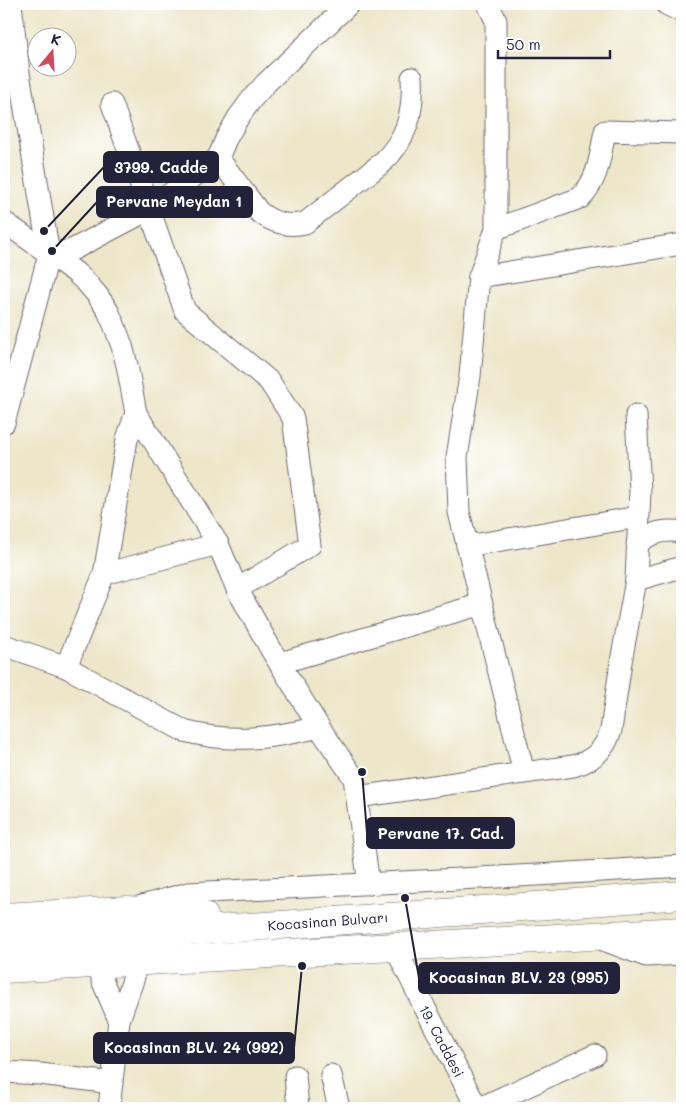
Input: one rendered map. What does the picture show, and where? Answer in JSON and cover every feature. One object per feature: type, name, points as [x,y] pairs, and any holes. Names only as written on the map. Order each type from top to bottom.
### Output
[{"type":"highway","name":"Kocasinan Bulvarı","points":[[4,943],[682,896]]},
{"type":"highway","points":[[4,917],[127,910],[295,924]]},
{"type":"highway","name":"Kocasinan Bulvarı","points":[[4,969],[682,931]]},
{"type":"highway","points":[[4,986],[194,973],[294,952]]},
{"type":"street","points":[[4,423],[49,254],[19,74],[11,4]]},
{"type":"street","points":[[49,254],[72,250],[150,209],[218,158],[226,139],[251,100],[266,83],[349,4]]},
{"type":"street","points":[[488,4],[496,21],[496,229],[479,277],[470,376],[457,457],[459,512],[524,773]]},
{"type":"street","points":[[666,4],[682,12]]},
{"type":"street","points":[[218,158],[259,212],[266,218],[283,224],[298,225],[305,223],[382,164],[394,150],[409,120],[413,92],[412,78]]},
{"type":"street","points":[[112,104],[185,311],[269,381],[293,418],[310,545],[237,589]]},
{"type":"street","points":[[496,229],[580,198],[592,184],[595,176],[605,130],[682,133]]},
{"type":"street","points":[[4,222],[75,272],[87,283],[108,311],[122,346],[136,413],[218,544],[237,589],[280,663],[319,727],[354,778],[369,884]]},
{"type":"street","points":[[479,277],[682,244]]},
{"type":"street","points":[[66,667],[104,574],[127,439],[136,413]]},
{"type":"street","points":[[356,797],[573,766],[582,764],[598,754],[604,747],[611,730],[636,580],[640,491],[636,415]]},
{"type":"street","points":[[467,546],[638,517]]},
{"type":"street","points":[[637,544],[655,532],[670,530],[682,532]]},
{"type":"street","points":[[104,574],[218,544]]},
{"type":"street","points":[[636,580],[682,567]]},
{"type":"street","points":[[280,663],[482,604]]},
{"type":"street","points":[[4,645],[66,667],[184,731],[228,739],[267,737],[319,727]]},
{"type":"street","points":[[127,910],[188,893],[682,866]]},
{"type":"street","points":[[594,936],[646,956],[682,954]]},
{"type":"street","name":"19. Caddesi","points":[[395,947],[425,1008],[479,1108]]},
{"type":"street","points":[[109,1108],[119,1020],[134,977]]},
{"type":"street","points":[[102,980],[119,1020]]},
{"type":"street","points":[[479,1108],[594,1054]]},
{"type":"street","points":[[4,1072],[112,1082]]},
{"type":"street","points":[[331,1075],[339,1108]]},
{"type":"street","points":[[295,1076],[298,1108]]},
{"type":"place","name":"3799. Cadde","points":[[44,231]]},
{"type":"place","name":"Pervane Meydan 1","points":[[52,251]]},
{"type":"place","name":"Pervane 17. Cad.","points":[[362,772]]},
{"type":"place","name":"Kocasinan BLV. 23 (995)","points":[[405,898]]},
{"type":"place","name":"Kocasinan BLV. 24 (992)","points":[[302,966]]}]
